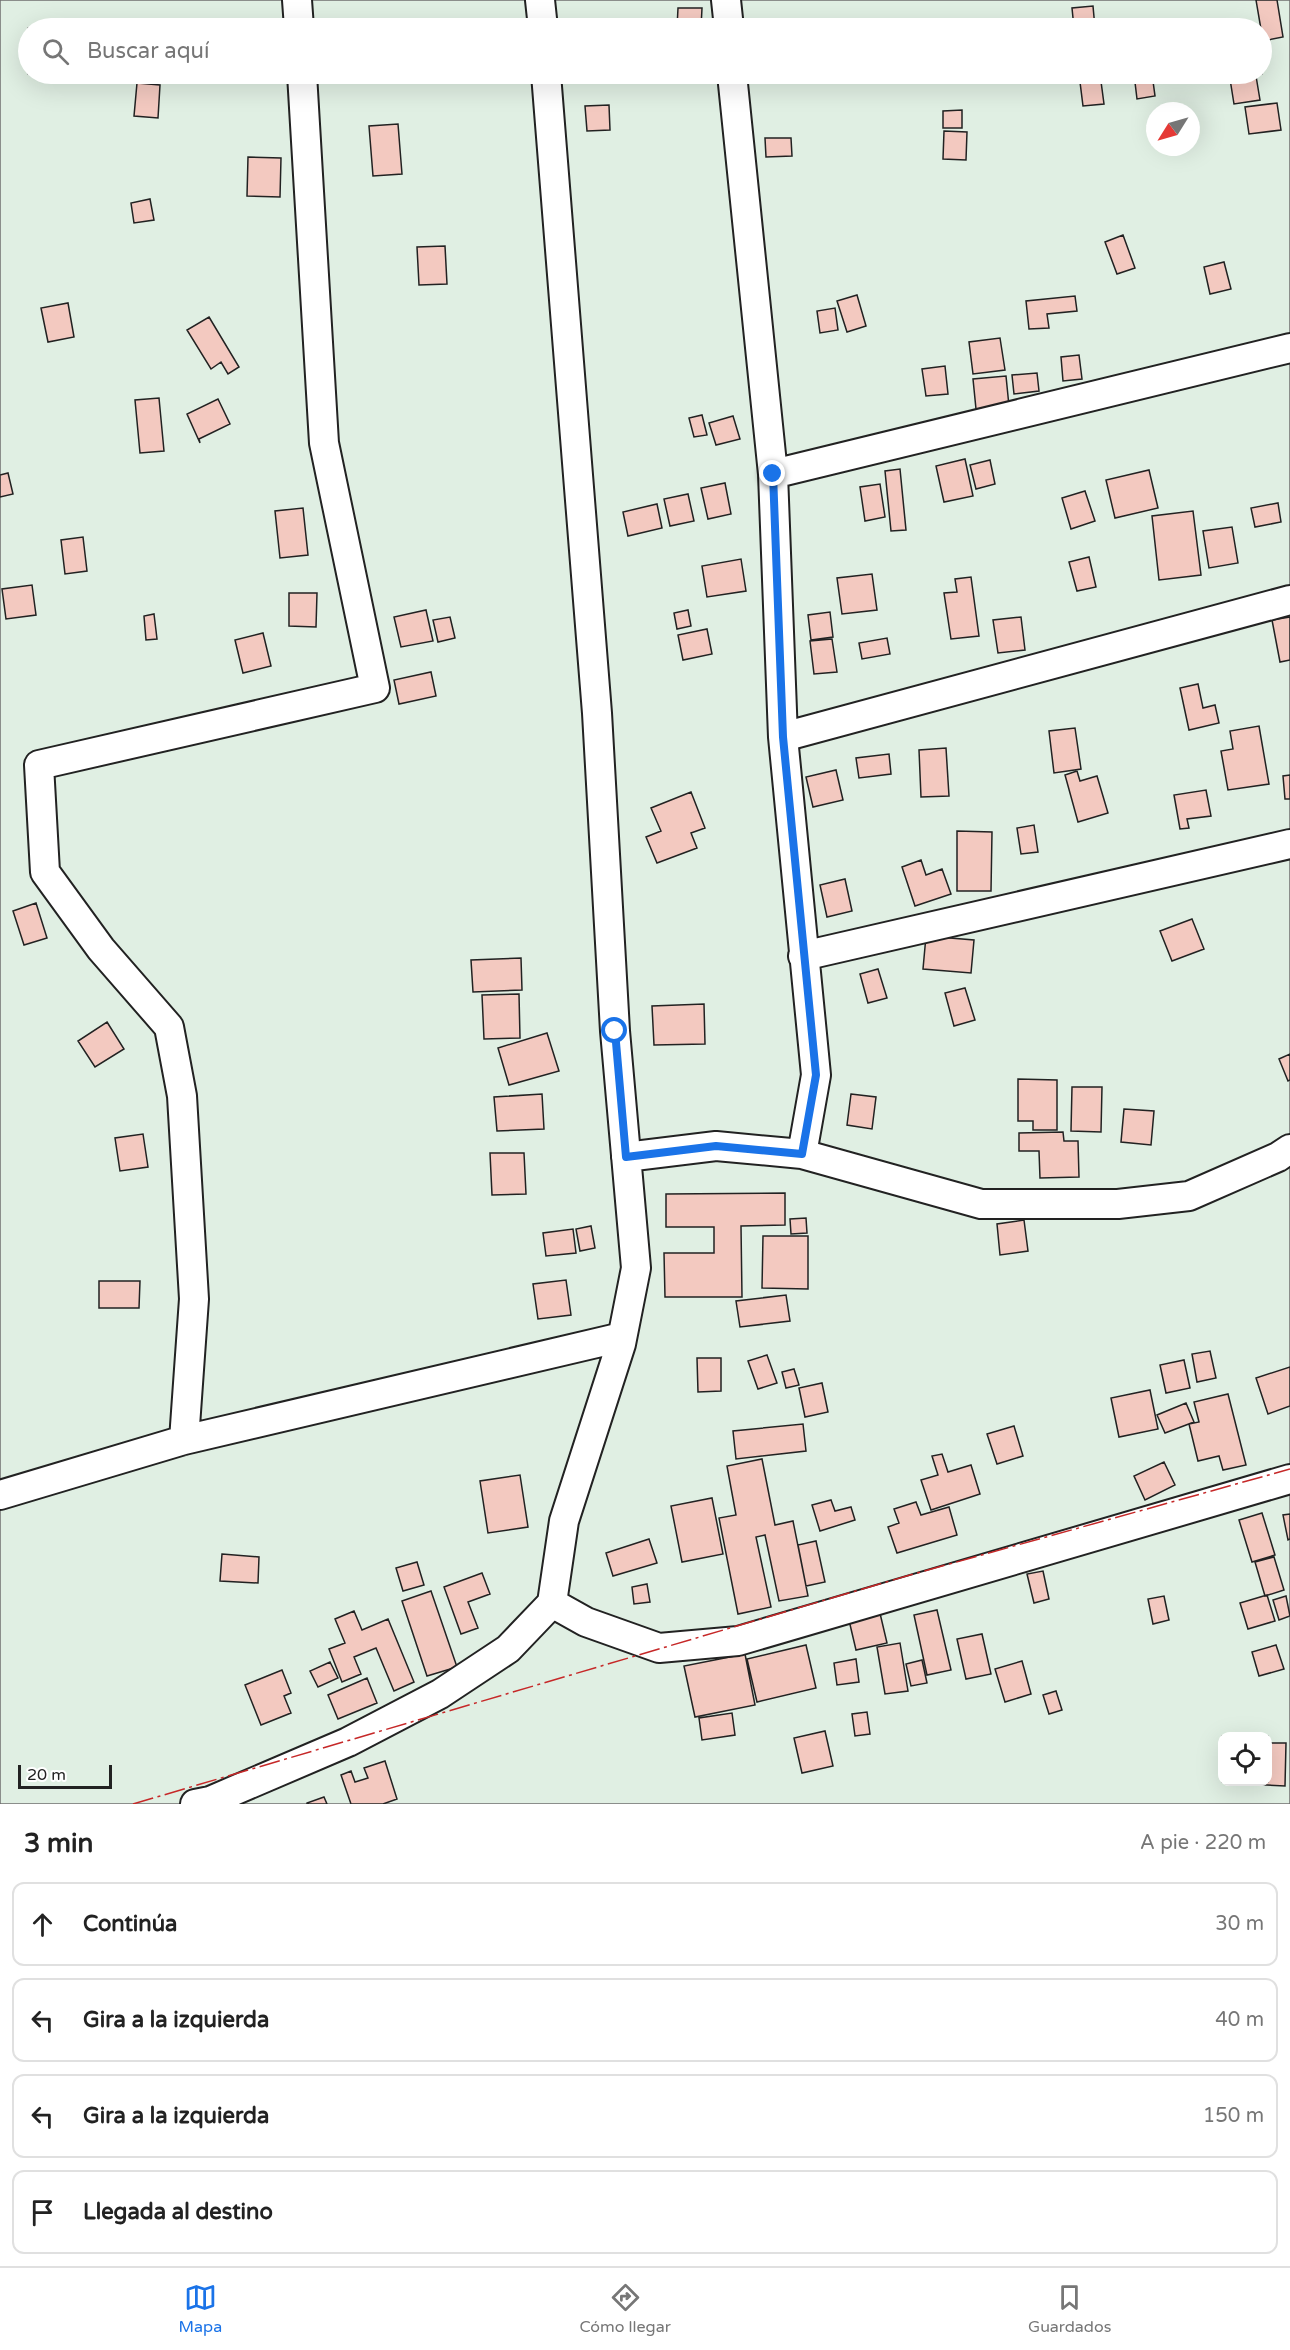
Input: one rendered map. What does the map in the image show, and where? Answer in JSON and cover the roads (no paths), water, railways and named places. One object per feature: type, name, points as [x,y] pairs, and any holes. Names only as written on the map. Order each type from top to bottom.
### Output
[{"type":"street","points":[[297,0],[298,18]]},
{"type":"street","points":[[540,0],[542,18]]},
{"type":"street","points":[[726,0],[728,18]]},
{"type":"street","points":[[184,1440],[194,1299],[182,1096],[169,1027],[101,949],[45,872],[39,765],[375,687],[324,443],[303,84]]},
{"type":"street","points":[[195,1804],[210,1801],[348,1742],[440,1694],[508,1649],[552,1602],[564,1521],[622,1337],[636,1268],[615,1031],[597,713],[547,84]]},
{"type":"street","points":[[733,84],[773,474],[783,737],[816,1075],[802,1154]]},
{"type":"street","points":[[773,474],[1290,348]]},
{"type":"street","points":[[783,737],[1290,600]]},
{"type":"street","points":[[803,956],[1290,844]]},
{"type":"street","points":[[626,1157],[716,1146],[802,1154],[981,1204],[1118,1204],[1190,1196],[1278,1158],[1290,1149]]},
{"type":"street","points":[[0,1495],[184,1440],[622,1337]]},
{"type":"street","points":[[552,1602],[586,1622],[659,1648],[738,1641],[1290,1479]]}]
